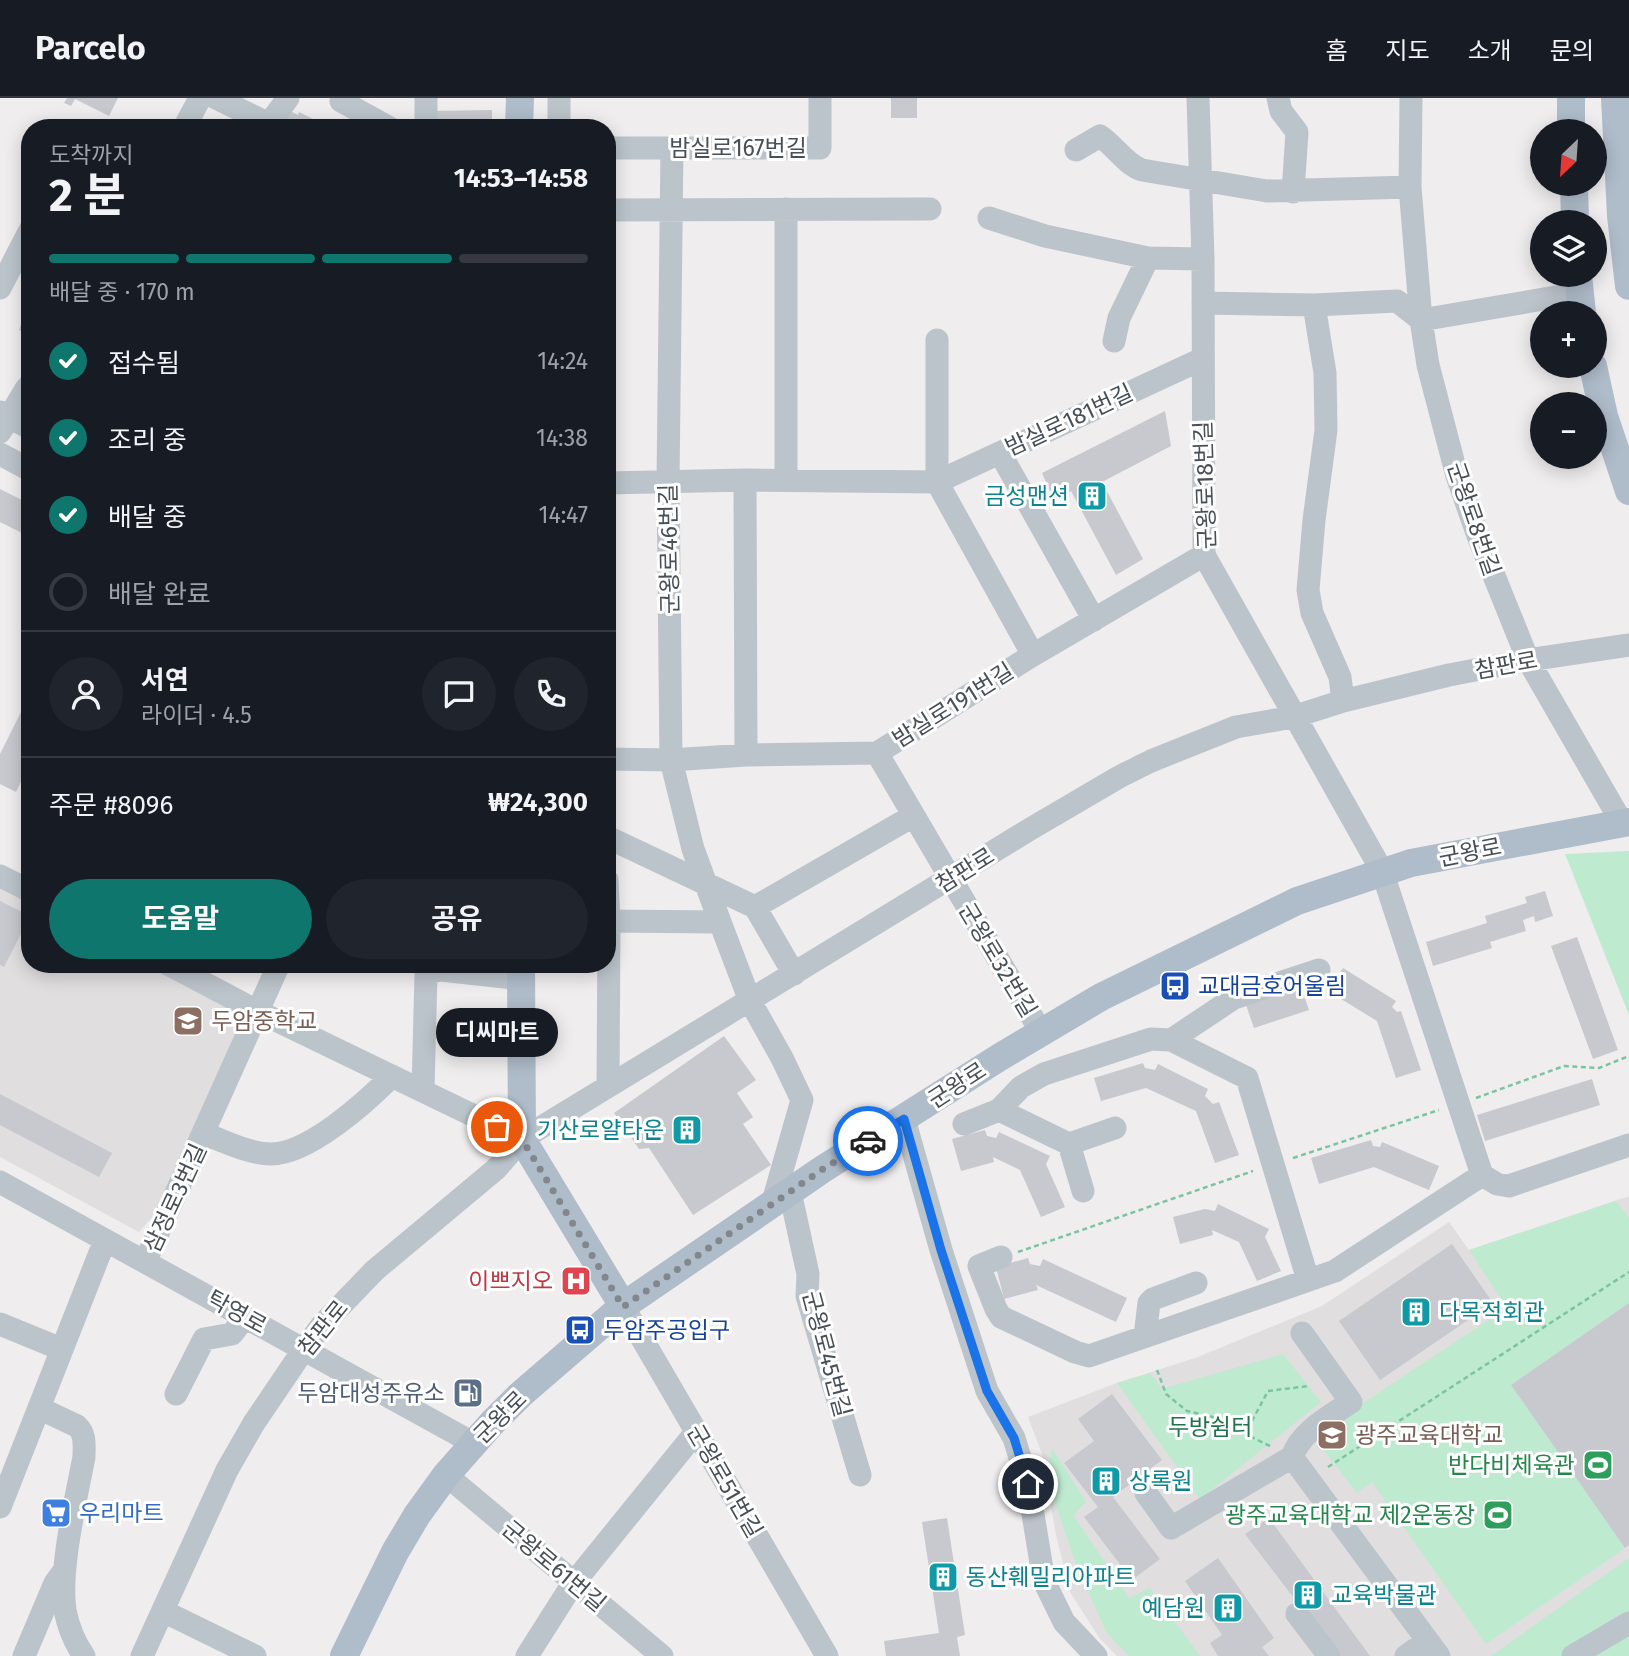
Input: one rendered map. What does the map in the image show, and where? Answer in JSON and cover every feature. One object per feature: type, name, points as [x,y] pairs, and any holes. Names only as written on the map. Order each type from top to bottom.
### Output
[{"type":"main road","points":[[519,119],[520,98]]},
{"type":"main road","points":[[1571,98],[1571,119]]},
{"type":"main road","points":[[1615,98],[1621,216],[1629,286]]},
{"type":"main road","points":[[1596,378],[1604,416],[1629,491]]},
{"type":"main road","name":"군왕로","points":[[344,1656],[395,1552],[417,1515],[473,1443],[520,1395],[623,1307],[781,1198],[1041,1032],[1101,997],[1297,901],[1382,871],[1424,861],[1625,823]]},
{"type":"main road","points":[[521,973],[522,1139],[623,1307]]},
{"type":"street","points":[[189,119],[200,98]]},
{"type":"street","points":[[216,98],[259,119]]},
{"type":"street","points":[[273,119],[288,98]]},
{"type":"street","points":[[426,98],[426,119]]},
{"type":"street","points":[[559,98],[559,119]]},
{"type":"street","name":"밤실로167번길","points":[[616,148],[820,148],[820,98]]},
{"type":"street","name":"군왕로18번길","points":[[1198,98],[1203,259],[1204,555],[1382,871],[1482,1175]]},
{"type":"street","points":[[1278,98],[1281,111],[1297,132],[1293,192]]},
{"type":"street","name":"군왕로8번길","points":[[1411,98],[1410,187],[1421,320],[1428,365],[1457,476],[1528,660],[1625,823]]},
{"type":"street","points":[[339,99],[374,119]]},
{"type":"street","points":[[1076,150],[1100,136],[1114,145],[1135,167],[1157,174],[1267,191],[1410,187]]},
{"type":"street","name":"군왕로46번길","points":[[673,148],[668,481],[671,760],[693,849],[750,1001],[802,1100],[781,1198]]},
{"type":"street","points":[[786,209],[786,480]]},
{"type":"street","points":[[616,210],[930,209]]},
{"type":"street","points":[[989,218],[1045,236],[1148,258],[1203,259]]},
{"type":"street","points":[[0,288],[8,252],[21,239]]},
{"type":"street","points":[[1114,341],[1119,318],[1148,258]]},
{"type":"street","points":[[1203,303],[1314,305],[1397,301],[1421,320],[1580,294]]},
{"type":"street","points":[[1314,305],[1325,373],[1326,430],[1308,590],[1312,613],[1340,677],[1343,701]]},
{"type":"street","points":[[937,340],[937,482]]},
{"type":"street","name":"밤실로181번길","points":[[616,483],[745,480],[937,482],[1202,359]]},
{"type":"street","points":[[21,397],[3,420],[21,425]]},
{"type":"street","points":[[1000,453],[1094,620]]},
{"type":"street","points":[[0,454],[21,465]]},
{"type":"street","points":[[745,480],[746,755]]},
{"type":"street","name":"밤실로191번길","points":[[937,482],[1033,655]]},
{"type":"street","name":"밤실로191번길","points":[[616,759],[671,760],[746,755],[877,753],[1033,655],[1204,555]]},
{"type":"street","name":"참판로","points":[[142,1656],[227,1470],[254,1423],[304,1349],[348,1296],[375,1270],[496,1169],[522,1139],[1032,828],[1151,761],[1236,727],[1293,717],[1343,701],[1449,675],[1629,645]]},
{"type":"street","name":"군왕로32번길","points":[[877,753],[1041,1032]]},
{"type":"street","points":[[755,908],[913,816]]},
{"type":"street","points":[[616,841],[755,908],[794,974]]},
{"type":"street","points":[[0,876],[21,886]]},
{"type":"street","points":[[616,921],[720,922]]},
{"type":"street","points":[[1171,1040],[1234,998],[1319,970]]},
{"type":"street","points":[[185,973],[257,1011],[522,1139]]},
{"type":"street","name":"삼정로3번길","points":[[145,1262],[275,973]]},
{"type":"street","points":[[423,1091],[426,973]]},
{"type":"street","points":[[608,973],[608,1086]]},
{"type":"street","points":[[964,1124],[999,1110],[1021,1087],[1044,1074],[1151,1039],[1171,1040],[1247,1078],[1308,1280]]},
{"type":"street","name":"삼정로3번길","points":[[204,1134],[251,1150],[274,1154],[292,1150],[355,1112],[392,1076]]},
{"type":"street","points":[[999,1110],[1069,1144],[1115,1128]]},
{"type":"street","points":[[904,1119],[941,1250],[987,1391],[1014,1438],[1028,1484],[1044,1581],[1064,1622],[1096,1656]]},
{"type":"street","points":[[1069,1144],[1083,1191]]},
{"type":"street","points":[[1001,1257],[979,1266],[996,1309],[1007,1320],[1089,1356],[1335,1271],[1482,1175],[1497,1184],[1509,1186],[1629,1145]]},
{"type":"street","name":"탁영로","points":[[0,1182],[473,1443]]},
{"type":"street","name":"군왕로45번길","points":[[781,1198],[808,1274],[807,1296],[860,1475]]},
{"type":"street","points":[[0,1507],[105,1240]]},
{"type":"street","points":[[1145,1336],[1149,1303],[1153,1299],[1196,1283]]},
{"type":"street","name":"군왕로51번길","points":[[623,1307],[827,1656]]},
{"type":"street","points":[[176,1394],[204,1339],[232,1334],[245,1317]]},
{"type":"street","points":[[0,1324],[61,1349]]},
{"type":"street","points":[[1146,1493],[1171,1528],[1292,1457],[1296,1445],[1307,1433],[1351,1402],[1302,1333]]},
{"type":"street","points":[[39,1408],[82,1430],[84,1457],[65,1569],[66,1613],[84,1656]]},
{"type":"street","points":[[527,1656],[574,1583],[696,1432]]},
{"type":"street","points":[[1292,1457],[1433,1648],[1406,1656]]},
{"type":"street","name":"군왕로61번길","points":[[446,1475],[662,1656]]},
{"type":"street","points":[[24,1656],[55,1583],[65,1569]]},
{"type":"street","points":[[163,1611],[255,1656]]},
{"type":"street","points":[[1297,1614],[1329,1656]]},
{"type":"street","points":[[1573,1656],[1629,1623]]},
{"type":"path","points":[[1001,1257],[1459,1104],[1564,1066],[1599,1068],[1629,1056]]},
{"type":"path","points":[[1328,1467],[1629,1272]]},
{"type":"path","points":[[1157,1370],[1166,1394],[1187,1411],[1217,1418],[1292,1457]]},
{"type":"path","points":[[1245,1434],[1268,1391],[1309,1386]]},
{"type":"shaded area","name":"두암중학교","points":[[0,889],[21,900],[21,973],[164,973],[224,1004],[244,1019],[160,1209],[139,1232],[0,1157]]},
{"type":"shaded area","name":"광주교육대학교","points":[[1629,1196],[1629,1656],[1117,1656],[1100,1639],[1070,1592],[1056,1535],[1042,1454],[1028,1417],[1117,1383],[1198,1357],[1322,1306],[1449,1222],[1469,1250]]},
{"type":"green space","points":[[1629,851],[1629,1015],[1565,854]]},
{"type":"green space","points":[[1616,1201],[1629,1218],[1629,1303],[1511,1385],[1625,1548],[1486,1644],[1372,1482],[1357,1493],[1313,1436],[1507,1308],[1469,1250]]},
{"type":"green space","name":"두방쉼터","points":[[1283,1354],[1321,1402],[1200,1499],[1117,1383],[1150,1373],[1162,1389]]},
{"type":"green space","points":[[1052,1448],[1086,1502],[1073,1515],[1129,1598],[1150,1588],[1200,1656],[1129,1656],[1107,1633],[1078,1570],[1046,1476]]},
{"type":"green space","points":[[1629,1558],[1629,1656],[1491,1656]]},
{"type":"building","points":[[67,98],[118,98],[109,116],[75,99],[71,106],[64,103]]},
{"type":"building","points":[[891,98],[917,98],[917,118],[891,118]]},
{"type":"building","points":[[288,110],[313,119],[284,119]]},
{"type":"building","points":[[492,110],[492,119],[432,119],[432,111]]},
{"type":"building","name":"금성맨션","points":[[1165,411],[1171,446],[1102,482],[1143,559],[1116,575],[1071,491],[1054,501],[1042,473]]},
{"type":"building","points":[[0,489],[21,500],[21,532],[0,522]]},
{"type":"building","points":[[21,712],[21,782],[16,792],[0,784],[0,754]]},
{"type":"building","points":[[1545,891],[1553,916],[1535,922],[1534,916],[1523,920],[1526,931],[1490,942],[1492,948],[1433,966],[1426,942],[1487,923],[1485,916],[1527,903],[1525,897]]},
{"type":"building","points":[[0,901],[21,912],[21,934],[4,967],[0,965]]},
{"type":"building","points":[[1577,937],[1618,1050],[1593,1059],[1551,946]]},
{"type":"building","points":[[1343,968],[1396,1001],[1392,1007],[1397,1012],[1401,1011],[1421,1070],[1396,1078],[1377,1021],[1328,991]]},
{"type":"building","points":[[1301,987],[1309,1010],[1254,1028],[1246,1005]]},
{"type":"building","name":"기산로얄타운","points":[[724,1036],[756,1080],[737,1093],[753,1117],[743,1124],[771,1165],[693,1215],[649,1148],[639,1149],[614,1113]]},
{"type":"building","points":[[1143,1063],[1145,1068],[1155,1070],[1158,1064],[1208,1089],[1205,1096],[1213,1104],[1219,1102],[1239,1155],[1215,1163],[1196,1111],[1146,1088],[1101,1101],[1094,1078]]},
{"type":"building","points":[[1592,1079],[1600,1105],[1485,1141],[1477,1115]]},
{"type":"building","points":[[0,1094],[112,1153],[99,1177],[0,1125]]},
{"type":"building","points":[[985,1130],[987,1136],[996,1138],[999,1132],[1050,1156],[1046,1164],[1065,1207],[1041,1217],[1020,1170],[993,1157],[994,1162],[961,1171],[952,1139]]},
{"type":"building","points":[[1371,1140],[1373,1146],[1380,1147],[1382,1142],[1439,1166],[1429,1190],[1374,1167],[1319,1184],[1311,1158]]},
{"type":"building","points":[[1218,1204],[1269,1229],[1265,1237],[1281,1271],[1257,1281],[1239,1242],[1212,1230],[1213,1235],[1180,1244],[1173,1217],[1205,1209],[1215,1211]]},
{"type":"building","name":"다목적회관","points":[[1452,1244],[1493,1303],[1380,1380],[1339,1321]]},
{"type":"building","points":[[1028,1258],[1030,1264],[1040,1266],[1043,1259],[1127,1298],[1116,1322],[1036,1285],[1038,1290],[1004,1299],[996,1267]]},
{"type":"building","name":"반다비체육관","points":[[1629,1303],[1629,1545],[1625,1548],[1511,1385]]},
{"type":"building","name":"상록원","points":[[1112,1394],[1162,1460],[1113,1497],[1160,1559],[1132,1580],[1084,1517],[1098,1507],[1064,1463],[1094,1441],[1078,1419]]},
{"type":"building","name":"동산훼밀리아파트","points":[[947,1518],[965,1635],[957,1637],[960,1656],[886,1656],[884,1641],[939,1633],[922,1522]]},
{"type":"building","name":"교육박물관","points":[[1269,1518],[1370,1656],[1338,1656],[1245,1534]]},
{"type":"building","name":"예담원","points":[[1218,1558],[1274,1638],[1262,1647],[1269,1656],[1218,1656],[1210,1643],[1222,1635],[1185,1581]]},
{"type":"way so far","points":[[497,1127],[522,1139],[623,1307],[868,1141]]},
{"type":"place","name":"금성맨션","points":[[1092,496]]},
{"type":"place","name":"교대금호어울림","points":[[1175,986]]},
{"type":"place","name":"두암중학교","points":[[188,1021]]},
{"type":"place","name":"디씨마트","points":[[497,1127]]},
{"type":"place","name":"기산로얄타운","points":[[687,1130]]},
{"type":"place","name":"이쁘지오","points":[[576,1281]]},
{"type":"place","name":"다목적회관","points":[[1416,1312]]},
{"type":"place","name":"두암주공입구","points":[[580,1330]]},
{"type":"place","name":"두암대성주유소","points":[[468,1393]]},
{"type":"place","name":"광주교육대학교","points":[[1332,1435]]},
{"type":"place","name":"반다비체육관","points":[[1598,1465]]},
{"type":"place","name":"상록원","points":[[1106,1481]]},
{"type":"place","name":"우리마트","points":[[56,1513]]},
{"type":"place","name":"광주교육대학교 제2운동장","points":[[1498,1515]]},
{"type":"place","name":"동산훼밀리아파트","points":[[943,1577]]},
{"type":"place","name":"교육박물관","points":[[1308,1595]]},
{"type":"place","name":"예담원","points":[[1228,1608]]},
{"type":"route","points":[[868,1141],[904,1119],[941,1250],[987,1391],[1014,1438],[1028,1484]]}]
